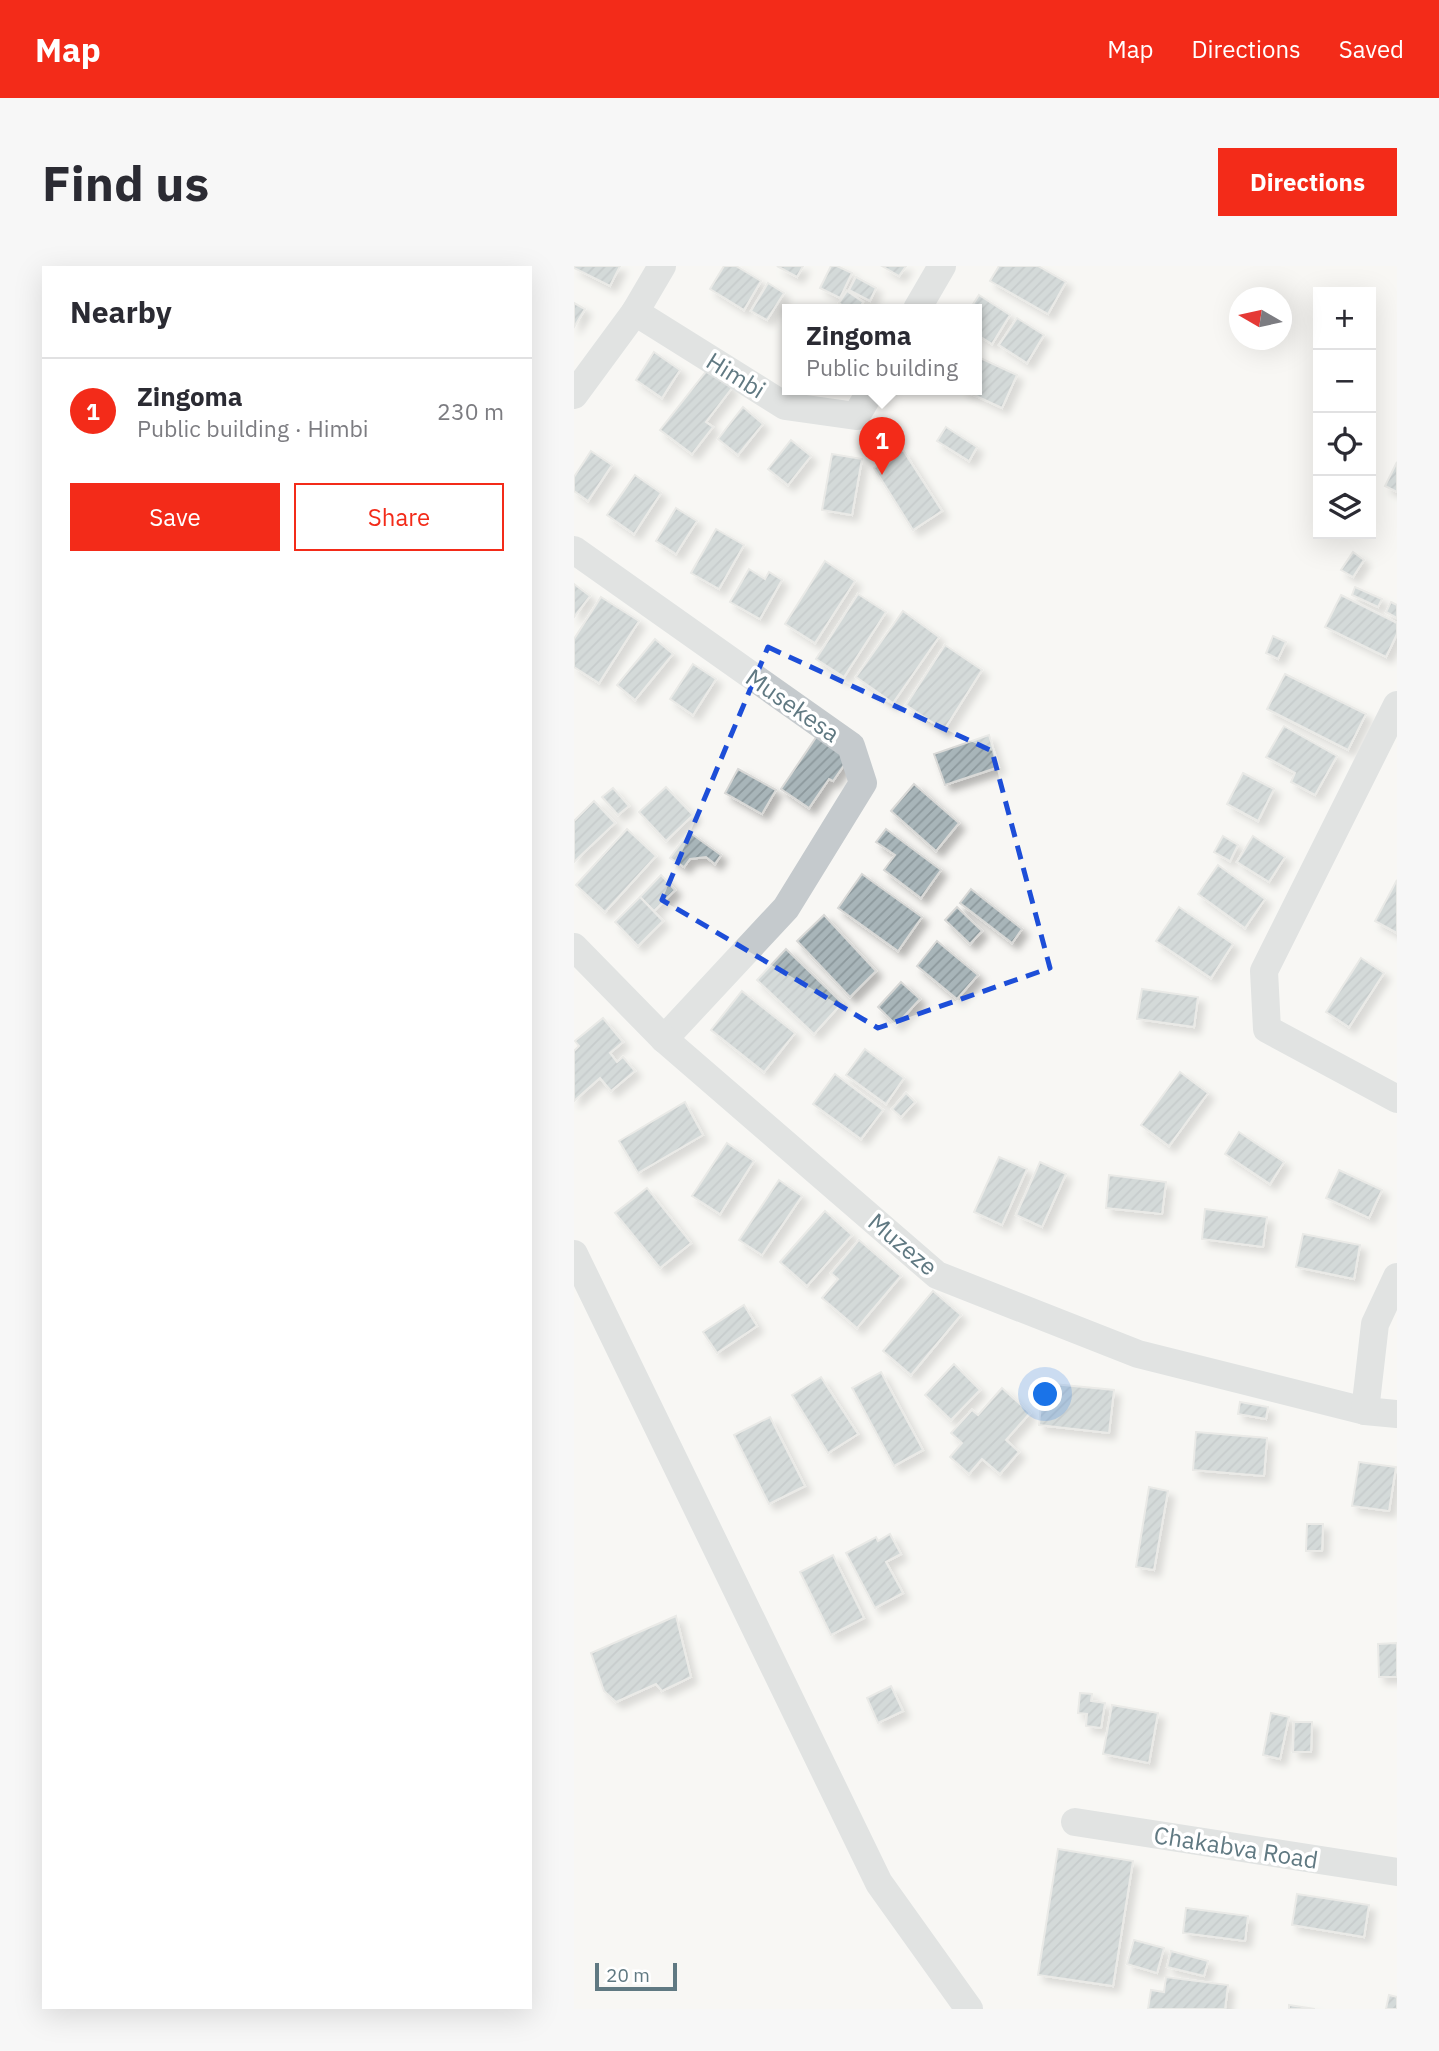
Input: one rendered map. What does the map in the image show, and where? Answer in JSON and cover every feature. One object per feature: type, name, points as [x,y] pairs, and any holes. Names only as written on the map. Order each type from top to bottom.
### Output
[{"type":"street","points":[[574,395],[635,312],[662,266]]},
{"type":"street","points":[[920,304],[942,266]]},
{"type":"street","name":"Himbi","points":[[635,312],[785,406],[856,416],[868,395]]},
{"type":"street","name":"Musekesa","points":[[574,550],[850,746],[863,783],[786,908],[664,1040]]},
{"type":"street","points":[[1397,705],[1264,971],[1267,1029],[1397,1099]]},
{"type":"street","name":"Muzeze","points":[[574,947],[664,1040],[937,1275],[1138,1354],[1365,1411],[1397,1414]]},
{"type":"street","points":[[574,1254],[879,1883],[970,2009]]},
{"type":"street","points":[[1365,1411],[1375,1324],[1397,1278]]},
{"type":"street","name":"Chakabva Road","points":[[1075,1822],[1397,1872]]},
{"type":"highlighted area","points":[[768,647],[992,751],[1050,968],[878,1028],[662,900]]},
{"type":"building","points":[[574,266],[620,266],[610,286]]},
{"type":"building","points":[[724,266],[736,266],[761,281],[744,310],[710,289]]},
{"type":"building","points":[[777,266],[803,266],[797,277]]},
{"type":"building","points":[[831,266],[852,273],[840,298],[820,288]]},
{"type":"building","points":[[882,266],[906,266],[899,276]]},
{"type":"building","points":[[999,266],[1038,266],[1066,282],[1048,314],[990,281]]},
{"type":"building","points":[[856,277],[876,288],[870,301],[849,290]]},
{"type":"building","points":[[768,283],[784,293],[767,320],[751,311]]},
{"type":"building","points":[[847,291],[863,302],[862,304],[839,303]]},
{"type":"building","points":[[979,295],[1010,315],[992,344],[982,338],[982,304],[973,304]]},
{"type":"building","points":[[574,303],[585,309],[574,327]]},
{"type":"building","points":[[1017,318],[1044,335],[1027,363],[999,345]]},
{"type":"building","points":[[654,352],[680,370],[662,398],[636,380]]},
{"type":"building","points":[[982,359],[1017,375],[1002,408],[974,395],[982,395]]},
{"type":"building","points":[[708,369],[732,388],[706,422],[713,427],[692,454],[660,430]]},
{"type":"building","points":[[743,407],[763,424],[738,455],[718,439]]},
{"type":"building","points":[[946,427],[977,447],[969,461],[937,441]]},
{"type":"building","points":[[791,440],[811,456],[788,485],[768,469]]},
{"type":"building","points":[[903,450],[942,511],[913,530],[874,468]]},
{"type":"building","points":[[591,451],[612,465],[588,501],[574,491],[574,477]]},
{"type":"building","points":[[832,454],[862,459],[852,515],[822,510]]},
{"type":"building","points":[[1397,462],[1397,492],[1385,486]]},
{"type":"building","points":[[635,475],[661,493],[634,534],[607,515]]},
{"type":"building","points":[[676,508],[697,521],[676,554],[656,541]]},
{"type":"building","points":[[716,529],[744,545],[719,589],[691,573]]},
{"type":"building","points":[[1353,552],[1364,560],[1353,577],[1341,570]]},
{"type":"building","points":[[825,561],[855,581],[815,643],[785,624]]},
{"type":"building","points":[[749,569],[765,579],[769,572],[782,580],[760,619],[730,602]]},
{"type":"building","points":[[574,584],[590,596],[574,617]]},
{"type":"building","points":[[1355,587],[1382,599],[1378,607],[1352,595]]},
{"type":"building","points":[[858,594],[886,612],[844,677],[816,659]]},
{"type":"building","points":[[1341,595],[1397,623],[1397,634],[1386,657],[1325,627]]},
{"type":"building","points":[[601,597],[639,621],[599,683],[574,667],[574,639]]},
{"type":"building","points":[[1391,602],[1397,605],[1397,618],[1386,612]]},
{"type":"building","points":[[903,611],[939,637],[893,703],[856,677]]},
{"type":"building","points":[[1273,636],[1286,642],[1278,659],[1266,653]]},
{"type":"building","points":[[655,639],[673,654],[635,700],[617,685]]},
{"type":"building","points":[[945,645],[982,670],[944,730],[906,705]]},
{"type":"building","points":[[693,664],[716,679],[693,715],[670,699]]},
{"type":"building","points":[[1285,674],[1366,714],[1348,750],[1267,709]]},
{"type":"building","points":[[1284,726],[1337,756],[1315,795],[1291,782],[1295,773],[1266,757]]},
{"type":"building","points":[[989,735],[999,767],[945,785],[934,754]]},
{"type":"building","points":[[817,736],[849,758],[833,781],[829,779],[809,808],[781,789]]},
{"type":"building","points":[[738,769],[776,790],[762,814],[725,793]]},
{"type":"building","points":[[1243,773],[1274,789],[1258,821],[1227,804]]},
{"type":"building","points":[[914,784],[959,823],[936,851],[891,811]]},
{"type":"building","points":[[666,787],[693,815],[666,841],[639,812]]},
{"type":"building","points":[[613,788],[629,806],[618,815],[602,797]]},
{"type":"building","points":[[594,801],[615,823],[574,862],[574,821]]},
{"type":"building","points":[[627,829],[656,856],[605,912],[576,885]]},
{"type":"building","points":[[886,829],[941,870],[921,898],[884,870],[895,855],[876,842]]},
{"type":"building","points":[[689,832],[721,855],[715,864],[706,857],[690,859],[684,867],[670,858]]},
{"type":"building","points":[[1223,836],[1238,845],[1230,861],[1214,852]]},
{"type":"building","points":[[1253,836],[1285,857],[1269,882],[1237,862]]},
{"type":"building","points":[[1218,865],[1265,899],[1245,928],[1198,894]]},
{"type":"building","points":[[862,874],[922,917],[898,951],[838,908]]},
{"type":"building","points":[[661,875],[675,890],[654,911],[640,897]]},
{"type":"building","points":[[1397,880],[1397,933],[1375,921]]},
{"type":"building","points":[[971,889],[1022,929],[1012,943],[960,903]]},
{"type":"building","points":[[640,897],[663,921],[638,946],[615,922]]},
{"type":"building","points":[[957,907],[982,931],[970,944],[945,920]]},
{"type":"building","points":[[1179,907],[1233,944],[1211,978],[1156,941]]},
{"type":"building","points":[[824,915],[876,971],[850,997],[797,941]]},
{"type":"building","points":[[937,941],[978,975],[957,999],[917,966]]},
{"type":"building","points":[[786,949],[842,1003],[814,1034],[757,980]]},
{"type":"building","points":[[1361,958],[1384,973],[1349,1027],[1326,1012]]},
{"type":"building","points":[[901,982],[920,999],[896,1025],[878,1007]]},
{"type":"building","points":[[1142,989],[1198,997],[1194,1027],[1137,1019]]},
{"type":"building","points":[[742,991],[795,1033],[764,1072],[711,1030]]},
{"type":"building","points":[[603,1018],[623,1042],[610,1053],[617,1062],[623,1057],[635,1071],[611,1091],[600,1078],[574,1101],[574,1051],[579,1046],[575,1041]]},
{"type":"building","points":[[865,1049],[904,1078],[886,1104],[846,1075]]},
{"type":"building","points":[[1180,1072],[1208,1093],[1169,1146],[1141,1125]]},
{"type":"building","points":[[835,1074],[883,1110],[861,1139],[813,1104]]},
{"type":"building","points":[[906,1093],[915,1102],[901,1117],[892,1109]]},
{"type":"building","points":[[685,1102],[703,1135],[638,1173],[619,1141]]},
{"type":"building","points":[[1239,1132],[1284,1162],[1270,1184],[1225,1154]]},
{"type":"building","points":[[727,1143],[754,1161],[720,1214],[692,1196]]},
{"type":"building","points":[[999,1157],[1027,1169],[1002,1225],[974,1212]]},
{"type":"building","points":[[1040,1162],[1066,1174],[1042,1227],[1016,1215]]},
{"type":"building","points":[[1339,1170],[1382,1190],[1369,1218],[1326,1198]]},
{"type":"building","points":[[1109,1175],[1166,1182],[1162,1214],[1106,1208]]},
{"type":"building","points":[[779,1180],[802,1196],[762,1255],[739,1240]]},
{"type":"building","points":[[647,1188],[691,1243],[660,1268],[615,1213]]},
{"type":"building","points":[[1205,1209],[1267,1217],[1263,1247],[1202,1239]]},
{"type":"building","points":[[825,1211],[852,1235],[807,1286],[780,1262]]},
{"type":"building","points":[[1303,1234],[1360,1245],[1354,1279],[1296,1267]]},
{"type":"building","points":[[859,1240],[901,1276],[857,1328],[822,1298],[838,1279],[831,1273]]},
{"type":"building","points":[[933,1291],[961,1315],[911,1375],[883,1351]]},
{"type":"building","points":[[744,1305],[757,1326],[717,1353],[703,1332]]},
{"type":"building","points":[[954,1364],[980,1390],[951,1420],[925,1395]]},
{"type":"building","points":[[881,1372],[923,1450],[894,1466],[852,1388]]},
{"type":"building","points":[[821,1377],[858,1434],[828,1453],[792,1395]]},
{"type":"building","points":[[1043,1383],[1114,1390],[1109,1433],[1039,1425]]},
{"type":"building","points":[[1002,1388],[1030,1413],[1006,1440],[1019,1452],[1000,1474],[982,1459],[969,1474],[950,1457],[962,1443],[951,1433],[972,1410],[978,1415]]},
{"type":"building","points":[[1240,1402],[1268,1407],[1266,1419],[1238,1414]]},
{"type":"building","points":[[770,1417],[805,1486],[769,1504],[734,1435]]},
{"type":"building","points":[[1196,1432],[1267,1438],[1264,1476],[1193,1470]]},
{"type":"building","points":[[1359,1462],[1396,1467],[1389,1511],[1352,1506]]},
{"type":"building","points":[[1149,1487],[1168,1491],[1154,1570],[1136,1567]]},
{"type":"building","points":[[1307,1524],[1323,1524],[1322,1551],[1306,1551]]},
{"type":"building","points":[[890,1534],[901,1554],[886,1562],[903,1593],[875,1608],[846,1553],[876,1537],[878,1541]]},
{"type":"building","points":[[833,1555],[864,1618],[831,1635],[800,1572]]},
{"type":"building","points":[[676,1616],[691,1677],[662,1691],[656,1684],[616,1702],[604,1691],[591,1653]]},
{"type":"building","points":[[1397,1643],[1397,1677],[1379,1677],[1378,1644]]},
{"type":"building","points":[[891,1686],[903,1711],[878,1723],[867,1698]]},
{"type":"building","points":[[1080,1693],[1092,1694],[1091,1701],[1105,1703],[1101,1728],[1086,1726],[1087,1714],[1078,1713]]},
{"type":"building","points":[[1112,1705],[1158,1713],[1149,1763],[1103,1754]]},
{"type":"building","points":[[1271,1713],[1289,1717],[1280,1759],[1263,1755]]},
{"type":"building","points":[[1294,1722],[1312,1722],[1311,1752],[1293,1752]]},
{"type":"building","points":[[1058,1849],[1133,1861],[1113,1986],[1038,1975]]},
{"type":"building","points":[[1297,1894],[1369,1905],[1364,1937],[1292,1925]]},
{"type":"building","points":[[1186,1908],[1248,1916],[1245,1941],[1183,1933]]},
{"type":"building","points":[[1134,1940],[1164,1948],[1157,1973],[1127,1964]]},
{"type":"building","points":[[1171,1951],[1208,1961],[1204,1976],[1167,1967]]},
{"type":"building","points":[[1166,1977],[1228,1985],[1225,2009],[1148,2009],[1151,1990],[1164,1992]]},
{"type":"building","points":[[1389,1995],[1397,1997],[1397,2009],[1386,2009]]},
{"type":"building","points":[[1289,2005],[1315,2009],[1289,2009]]},
{"type":"place","name":"Zingoma","points":[[882,475]]}]
